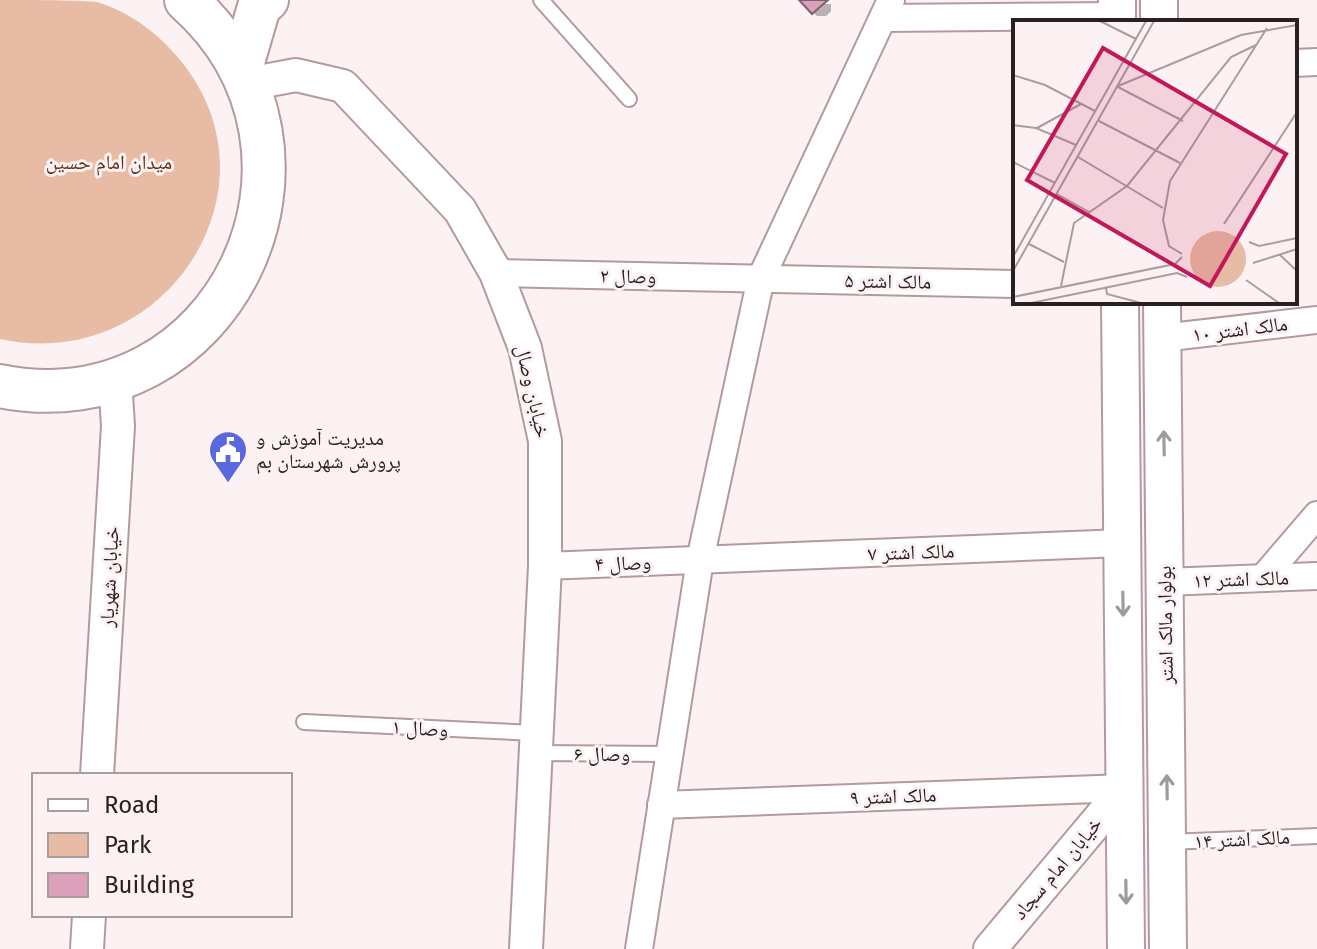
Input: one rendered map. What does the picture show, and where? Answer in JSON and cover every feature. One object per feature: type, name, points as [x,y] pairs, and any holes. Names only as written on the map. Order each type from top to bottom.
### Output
[{"type":"main road","points":[[0,386],[62,390],[115,378],[154,361],[188,336],[218,305],[241,269],[256,230],[265,177],[261,125],[245,77],[216,31],[186,0]]},
{"type":"main road","points":[[245,77],[259,7],[267,0]]},
{"type":"main road","name":"بولوار مالک اشتر","points":[[1120,304],[1126,949]]},
{"type":"main road","name":"بولوار مالک اشتر","points":[[1162,304],[1168,949]]},
{"type":"main road","points":[[1122,495],[1164,495]]},
{"type":"street","points":[[639,949],[700,560],[761,278],[887,9],[1117,13]]},
{"type":"street","points":[[1297,63],[1317,62]]},
{"type":"street","name":"خیابان وصال","points":[[245,77],[296,75],[343,86],[460,210],[496,273],[525,348],[545,441],[545,566],[526,949]]},
{"type":"street","name":"وصال ۲","points":[[496,273],[761,278]]},
{"type":"street","name":"مالک اشتر ۵","points":[[761,278],[1013,284]]},
{"type":"street","name":"مالک اشتر ۱۰","points":[[1162,338],[1317,320]]},
{"type":"street","name":"خیابان شهریار","points":[[97,773],[118,426],[115,378]]},
{"type":"street","points":[[1263,578],[1317,515]]},
{"type":"street","name":"مالک اشتر ۷","points":[[700,560],[1122,543]]},
{"type":"street","name":"وصال ۴","points":[[545,566],[700,560]]},
{"type":"street","name":"مالک اشتر ۱۲","points":[[1165,582],[1317,576]]},
{"type":"street","name":"مالک اشتر ۹","points":[[661,805],[1125,788]]},
{"type":"street","name":"خیابان امام سجاد","points":[[990,949],[1125,788]]},
{"type":"street","points":[[87,949],[89,917]]},
{"type":"lane","points":[[541,0],[629,99]]},
{"type":"lane","name":"وصال ۱","points":[[304,722],[536,743]]},
{"type":"lane","name":"وصال ۶","points":[[536,743],[669,754]]},
{"type":"lane","name":"مالک اشتر ۱۴","points":[[1168,842],[1317,836]]},
{"type":"green space","name":"میدان امام حسین","points":[[0,0],[97,2],[121,11],[143,25],[180,60],[210,111],[220,163],[213,214],[191,261],[157,301],[112,329],[59,343],[0,339]]},
{"type":"building","points":[[799,0],[828,0],[812,14]]},
{"type":"place","name":"مدیریت آموزش و پرورش شهرستان بم","points":[[228,484]]}]
